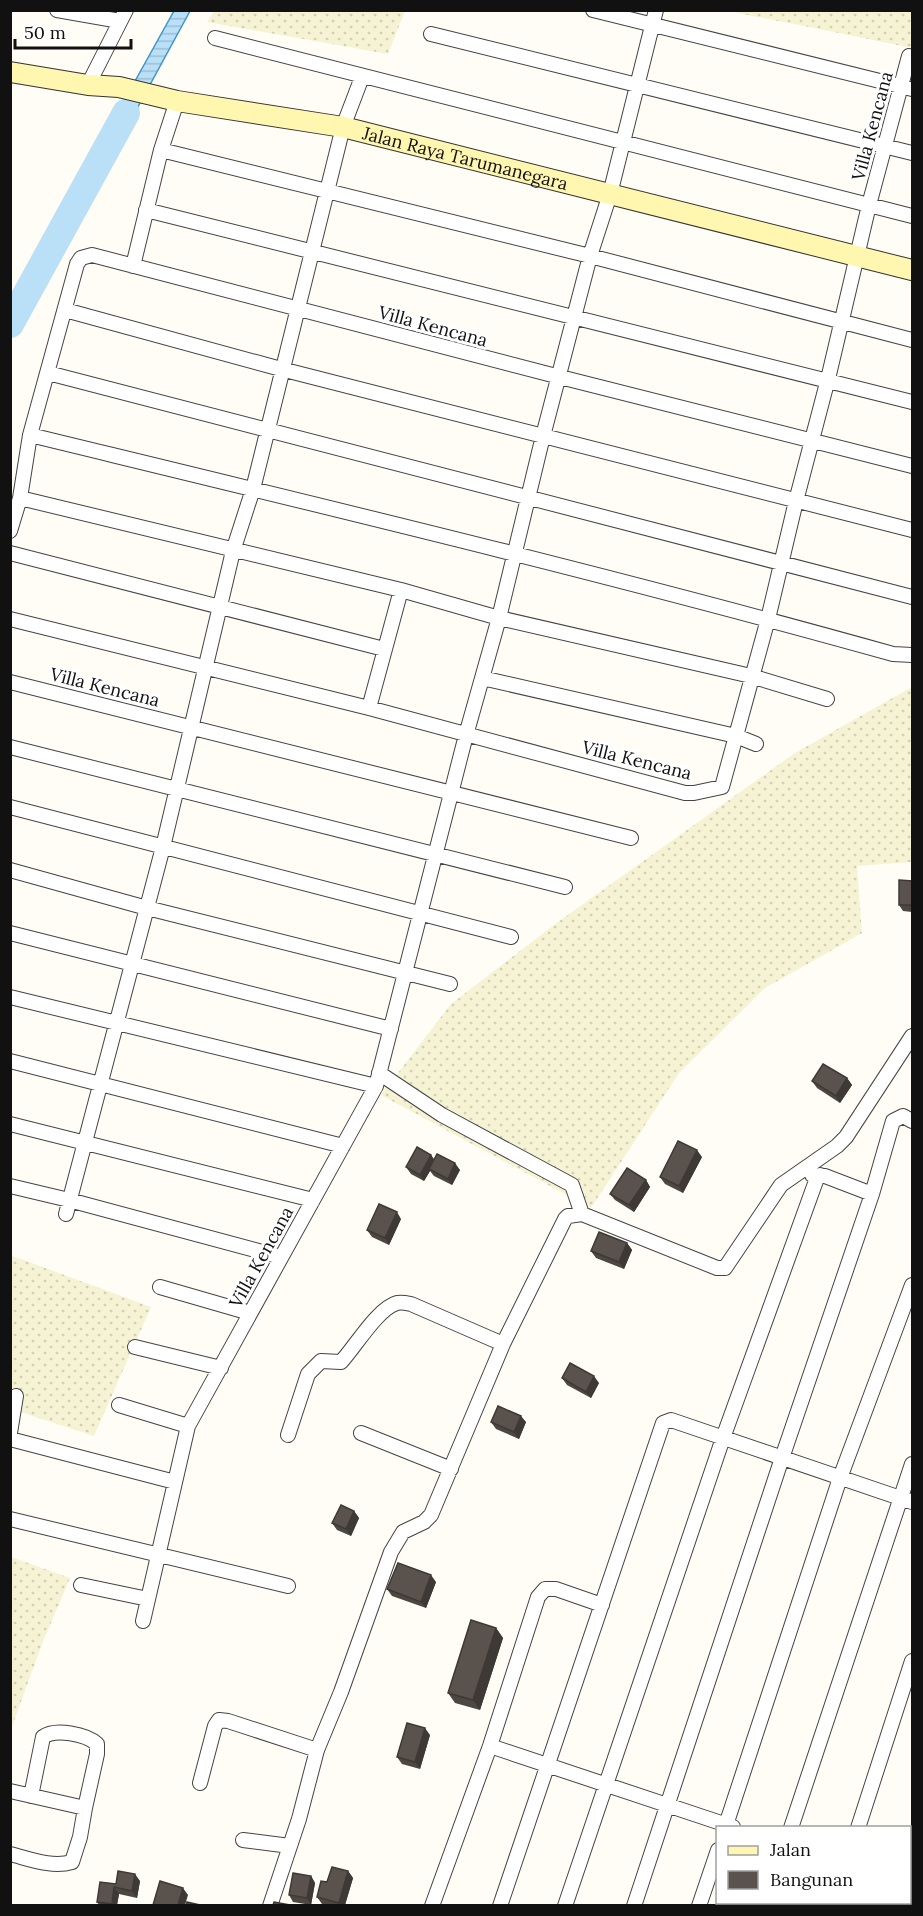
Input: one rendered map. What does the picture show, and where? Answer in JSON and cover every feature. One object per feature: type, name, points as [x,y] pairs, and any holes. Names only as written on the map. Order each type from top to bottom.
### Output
[{"type":"street","points":[[57,10],[123,16],[88,85]]},
{"type":"street","points":[[593,10],[654,17],[907,87]]},
{"type":"street","name":"Villa Kencana","points":[[143,1620],[188,1426],[378,1079],[453,794],[466,735],[499,618],[543,436],[590,256],[610,194],[654,17]]},
{"type":"street","points":[[431,34],[912,153]]},
{"type":"street","name":"Villa Kencana","points":[[215,38],[912,216]]},
{"type":"street","name":"Villa Kencana","points":[[10,619],[369,708],[685,793],[722,787],[768,619],[869,205],[885,146],[907,87],[909,56]]},
{"type":"street","name":"Jalan Raya Tarumanegara","points":[[10,72],[88,85],[119,87],[177,101],[343,127],[912,270]]},
{"type":"street","points":[[66,1214],[163,847],[233,551],[253,489],[343,127],[362,77]]},
{"type":"street","points":[[133,266],[161,150],[177,101]]},
{"type":"street","points":[[161,150],[590,256],[912,340]]},
{"type":"street","points":[[146,210],[828,379],[912,402]]},
{"type":"street","name":"Villa Kencana","points":[[10,531],[20,498],[30,435],[77,264],[81,258],[92,255],[912,466]]},
{"type":"street","points":[[65,310],[281,369],[912,530]]},
{"type":"street","points":[[48,373],[912,597]]},
{"type":"street","points":[[30,435],[514,554],[768,619],[893,654],[912,655]]},
{"type":"street","points":[[20,498],[401,590],[499,618],[751,676],[827,699]]},
{"type":"street","points":[[10,553],[384,649]]},
{"type":"street","points":[[369,708],[401,590]]},
{"type":"street","points":[[482,678],[736,736],[756,744]]},
{"type":"street","name":"Villa Kencana","points":[[10,682],[631,838]]},
{"type":"street","points":[[10,747],[565,887]]},
{"type":"street","points":[[10,807],[511,937]]},
{"type":"street","points":[[10,870],[147,908],[450,984]]},
{"type":"street","points":[[10,933],[391,1029]]},
{"type":"street","points":[[10,997],[116,1024],[378,1079],[573,1185],[582,1214]]},
{"type":"street","points":[[270,1905],[290,1846],[317,1750],[341,1692],[391,1552],[403,1532],[429,1519],[503,1344],[565,1219],[568,1216],[582,1214],[717,1268],[725,1268],[781,1185],[837,1146],[846,1137],[912,1036]]},
{"type":"street","points":[[10,1061],[343,1146]]},
{"type":"street","points":[[634,1905],[872,1194],[893,1121],[903,1116],[912,1122]]},
{"type":"street","points":[[10,1124],[313,1200]]},
{"type":"street","points":[[794,1176],[820,1175],[872,1194]]},
{"type":"street","points":[[565,1905],[723,1438],[820,1175]]},
{"type":"street","points":[[10,1186],[281,1257]]},
{"type":"street","points":[[729,1826],[840,1478],[912,1285]]},
{"type":"street","points":[[160,1287],[250,1313]]},
{"type":"street","points":[[288,1435],[308,1374],[321,1361],[341,1362],[367,1329],[394,1304],[411,1304],[503,1344]]},
{"type":"street","points":[[135,1347],[221,1368]]},
{"type":"street","points":[[10,1433],[16,1396]]},
{"type":"street","points":[[119,1405],[188,1426]]},
{"type":"street","points":[[500,1905],[663,1423],[671,1420],[906,1500]]},
{"type":"street","points":[[361,1433],[452,1469]]},
{"type":"street","points":[[10,1439],[175,1482]]},
{"type":"street","points":[[791,1826],[906,1500],[912,1464]]},
{"type":"street","points":[[10,1519],[288,1586]]},
{"type":"street","points":[[81,1585],[148,1599]]},
{"type":"street","points":[[432,1905],[490,1746],[538,1597],[544,1589],[556,1589],[602,1605]]},
{"type":"street","points":[[858,1826],[912,1661]]},
{"type":"street","points":[[200,1783],[215,1726],[219,1720],[317,1750]]},
{"type":"street","points":[[10,1854],[51,1864],[62,1865],[72,1862],[80,1837],[97,1744],[91,1739],[55,1731],[44,1737],[31,1796]]},
{"type":"street","points":[[490,1746],[726,1826]]},
{"type":"street","points":[[10,1791],[85,1808]]},
{"type":"street","points":[[243,1839],[290,1846]]},
{"type":"street","points":[[699,1905],[716,1853]]},
{"type":"shaded area","points":[[214,11],[405,11],[388,54],[207,22]]},
{"type":"shaded area","points":[[728,11],[912,11],[912,48],[834,32]]},
{"type":"shaded area","points":[[912,687],[911,862],[857,866],[862,933],[765,988],[679,1073],[591,1208],[381,1095],[451,1004],[558,922],[795,753]]},
{"type":"shaded area","points":[[10,1255],[151,1307],[94,1436],[11,1409]]},
{"type":"shaded area","points":[[11,1557],[70,1578],[42,1644],[11,1729]]},
{"type":"water","points":[[174,11],[190,11],[115,149],[100,144]]},
{"type":"building","points":[[899,880],[912,881],[912,905],[899,905]]},
{"type":"building","points":[[823,1064],[847,1078],[836,1096],[812,1081]]},
{"type":"building","points":[[678,1141],[697,1150],[679,1186],[660,1177]]},
{"type":"building","points":[[417,1147],[431,1155],[420,1175],[406,1167]]},
{"type":"building","points":[[437,1154],[455,1163],[448,1179],[429,1169]]},
{"type":"building","points":[[627,1168],[646,1180],[629,1205],[610,1194]]},
{"type":"building","points":[[379,1204],[397,1212],[385,1238],[367,1230]]},
{"type":"building","points":[[599,1232],[627,1243],[619,1262],[591,1251]]},
{"type":"building","points":[[570,1363],[594,1376],[586,1392],[562,1378]]},
{"type":"building","points":[[498,1406],[521,1416],[514,1432],[491,1422]]},
{"type":"building","points":[[341,1505],[354,1511],[346,1529],[332,1523]]},
{"type":"building","points":[[398,1563],[431,1575],[421,1602],[387,1589]]},
{"type":"building","points":[[471,1620],[496,1628],[473,1700],[448,1693]]},
{"type":"building","points":[[407,1723],[425,1728],[415,1762],[397,1757]]},
{"type":"building","points":[[332,1867],[348,1871],[339,1903],[317,1897],[321,1881],[327,1882]]},
{"type":"building","points":[[118,1871],[135,1874],[132,1891],[114,1887],[112,1904],[97,1902],[100,1882],[116,1884]]},
{"type":"building","points":[[293,1873],[311,1876],[307,1898],[289,1895]]},
{"type":"building","points":[[160,1881],[183,1888],[178,1905],[153,1905]]},
{"type":"building","points":[[274,1902],[290,1905],[273,1905]]},
{"type":"waterway","points":[[10,324],[126,113]]}]
